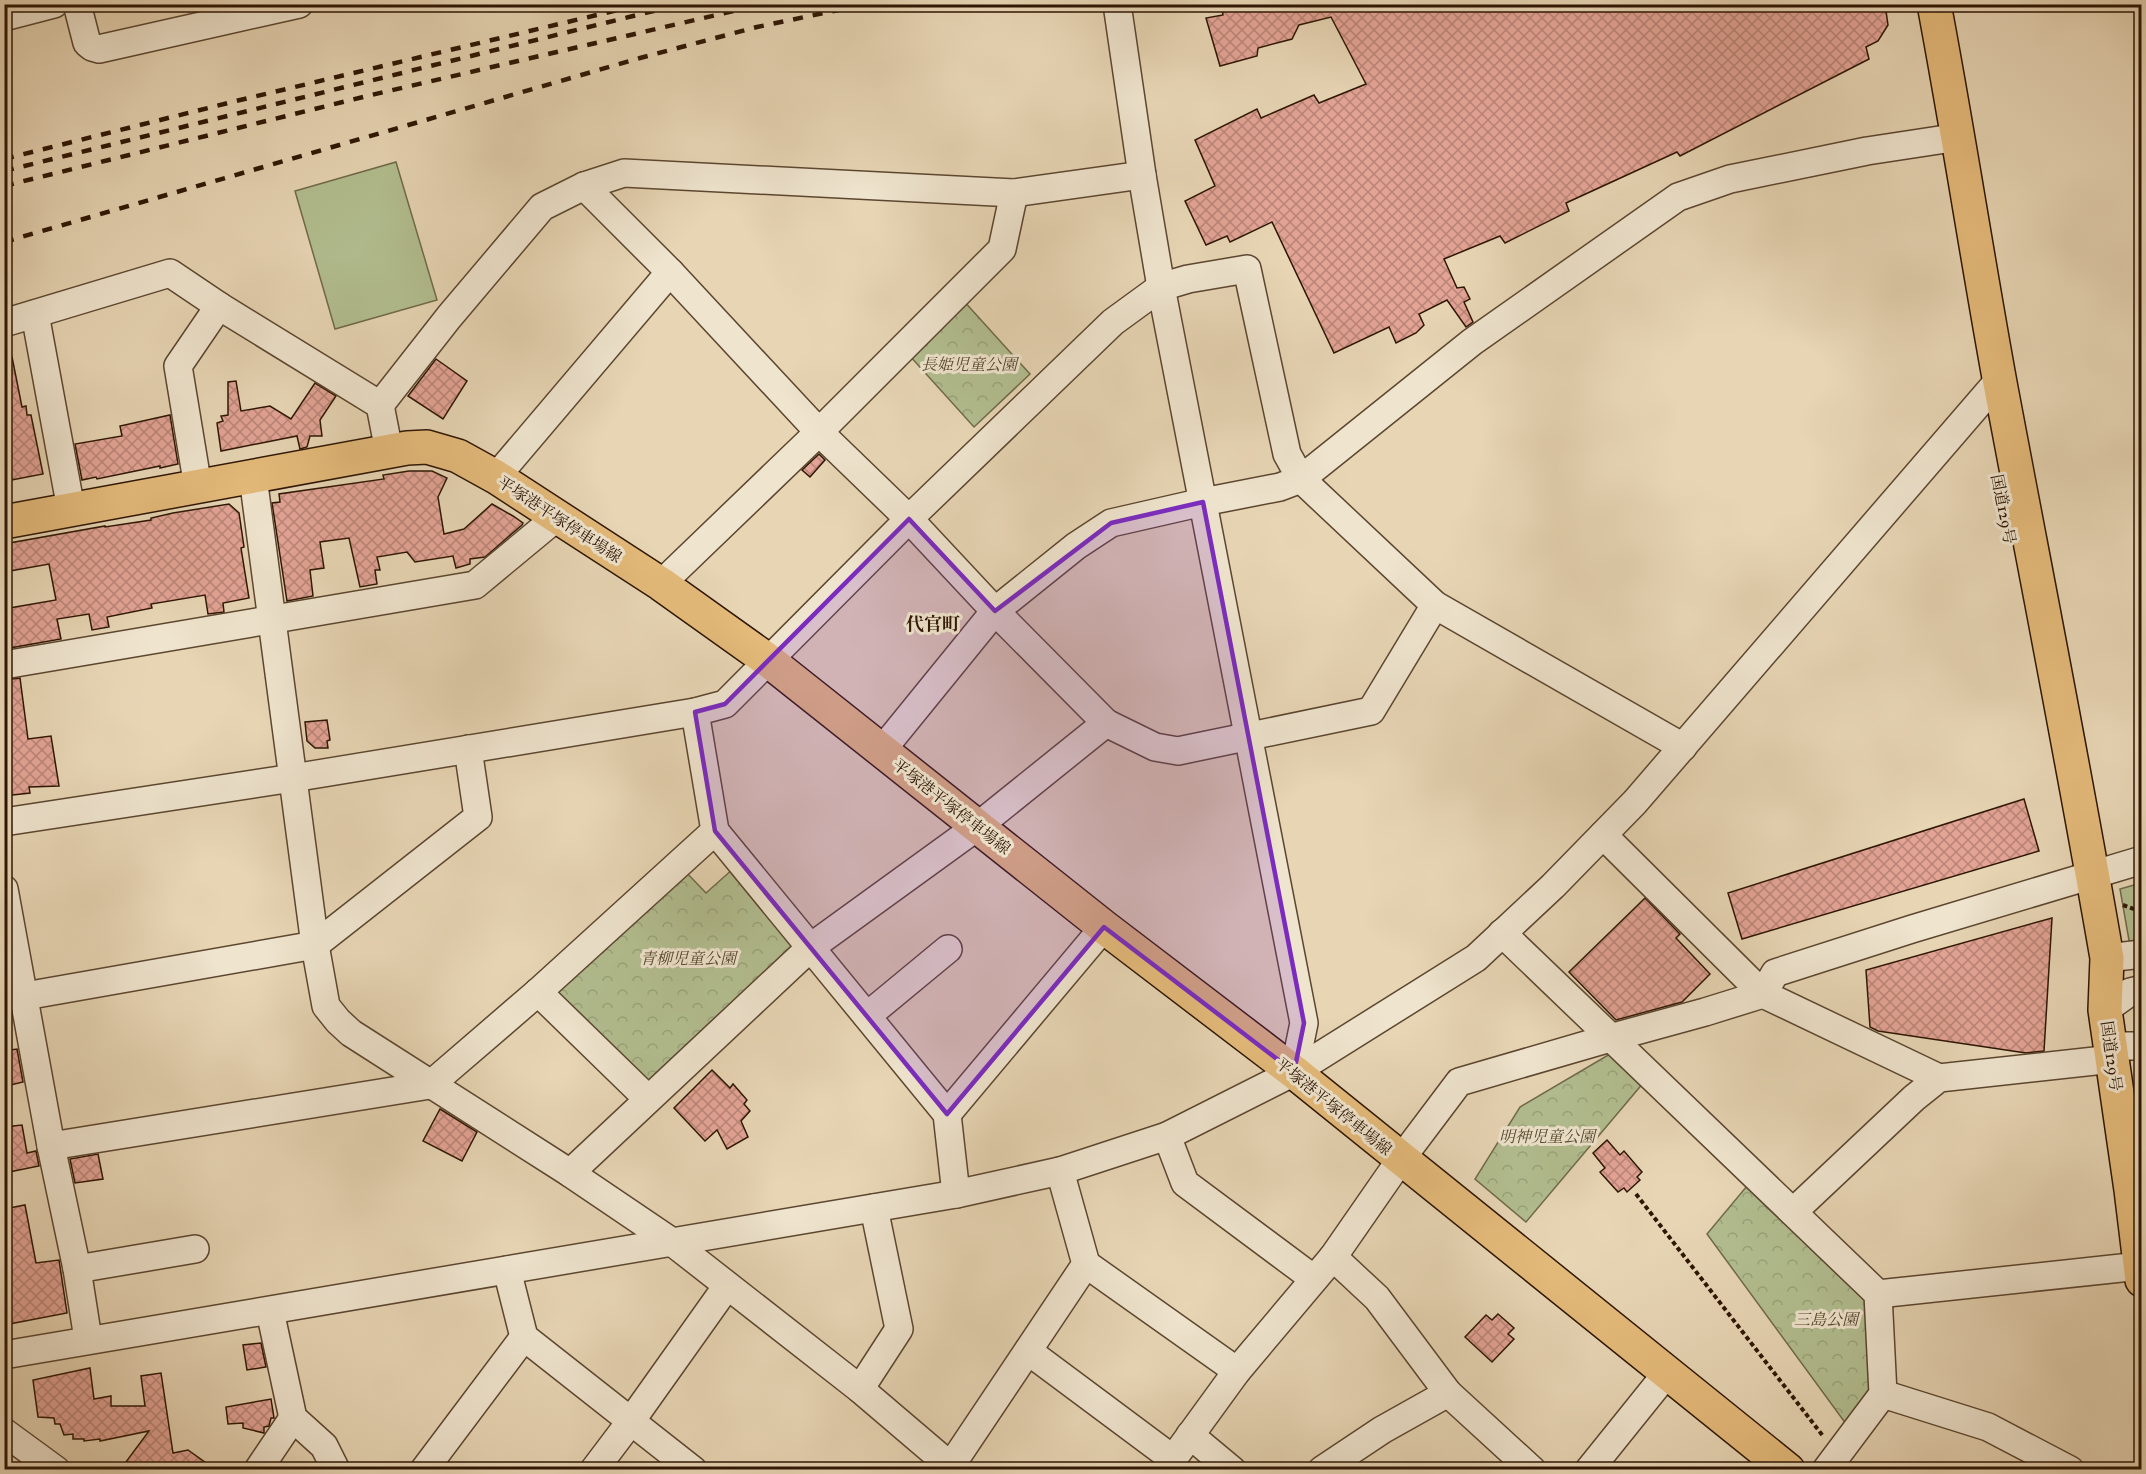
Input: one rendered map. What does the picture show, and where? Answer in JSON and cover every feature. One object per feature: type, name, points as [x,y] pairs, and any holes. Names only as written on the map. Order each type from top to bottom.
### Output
[{"type":"main road","name":"国道129号","points":[[1916,4],[1949,139]]},
{"type":"main road","name":"国道129号","points":[[1934,4],[1949,139],[1992,389],[2083,878],[2107,957],[2106,1010]]},
{"type":"main road","name":"平塚港平塚停車場線","points":[[4,522],[406,448],[427,447],[458,456],[496,477],[661,584],[769,661],[1104,927],[1294,1072],[1788,1470]]},
{"type":"main road","name":"国道129号","points":[[2083,878],[2088,962],[2122,1051],[2136,1190],[2141,1273]]},
{"type":"street","points":[[4,17],[54,4]]},
{"type":"street","points":[[77,4],[87,43],[99,49],[289,6]]},
{"type":"street","points":[[1117,4],[1161,287],[1304,1023],[1294,1072]]},
{"type":"street","points":[[882,750],[995,611],[1076,546],[1111,523],[1280,487],[1301,479],[1472,342],[1678,197],[1741,176],[1867,151],[1949,139]]},
{"type":"street","points":[[380,405],[449,317],[542,207],[584,186],[624,173],[1014,193],[1142,175]]},
{"type":"street","points":[[584,186],[670,272],[819,432],[909,519],[995,611],[1106,723],[1155,747],[1178,751],[1371,711],[1435,605]]},
{"type":"street","points":[[661,584],[819,432],[1002,249],[1014,193]]},
{"type":"street","points":[[4,822],[293,778],[695,712],[725,704],[909,519],[1113,322],[1161,287],[1188,279],[1247,269],[1287,454],[1301,479],[1435,605],[1683,747]]},
{"type":"street","points":[[496,477],[670,272]]},
{"type":"street","points":[[4,323],[170,273],[219,306],[380,405],[389,451]]},
{"type":"street","points":[[198,486],[178,366],[219,306]]},
{"type":"street","points":[[35,314],[71,509]]},
{"type":"street","points":[[4,1355],[956,1194],[1060,1171],[1167,1136],[1294,1072],[1476,957],[1635,802],[1992,389]]},
{"type":"street","points":[[253,477],[315,945],[326,1006],[338,1021],[351,1033],[570,1173],[672,1242],[860,1389],[951,1468],[1086,1264]]},
{"type":"street","points":[[4,665],[475,585],[557,517]]},
{"type":"street","points":[[695,712],[715,831],[947,1114],[956,1194]]},
{"type":"street","points":[[570,1173],[811,946],[978,826],[1106,723]]},
{"type":"street","points":[[25,996],[315,945],[478,817],[468,749]]},
{"type":"street","points":[[51,1146],[430,1085],[538,992],[715,831]]},
{"type":"street","points":[[1603,835],[1762,994],[1940,1078]]},
{"type":"street","points":[[1028,1351],[1169,1465],[1237,1371],[1334,1257],[1401,1160],[1459,1082],[1762,994],[1775,973],[2142,860]]},
{"type":"street","points":[[4,889],[51,1146],[77,1269],[88,1340]]},
{"type":"street","points":[[947,1114],[1104,927]]},
{"type":"street","points":[[1502,933],[1878,1294],[1883,1394],[1832,1462]]},
{"type":"street","points":[[867,1016],[948,949]]},
{"type":"street","points":[[2107,957],[2142,954]]},
{"type":"street","points":[[2106,1010],[2130,992],[2142,989]]},
{"type":"street","points":[[538,992],[648,1099]]},
{"type":"street","points":[[1793,1212],[1914,1098],[1940,1078],[2122,1051]]},
{"type":"street","points":[[1167,1136],[1185,1183],[1314,1279]]},
{"type":"street","points":[[1060,1171],[1086,1264],[1237,1371]]},
{"type":"street","points":[[860,1389],[899,1329],[874,1208]]},
{"type":"street","points":[[77,1269],[195,1248]]},
{"type":"street","points":[[1334,1257],[1377,1298],[1448,1393],[1532,1470]]},
{"type":"street","points":[[507,1270],[524,1337],[693,1470]]},
{"type":"street","points":[[1878,1294],[2141,1273]]},
{"type":"street","points":[[594,1470],[728,1286]]},
{"type":"street","points":[[270,1311],[293,1418],[324,1446],[336,1470]]},
{"type":"street","points":[[424,1470],[524,1337]]},
{"type":"street","points":[[1588,1470],[1667,1373]]},
{"type":"street","points":[[1322,1470],[1382,1430],[1448,1393]]},
{"type":"street","points":[[1883,1394],[1988,1427],[2070,1470]]},
{"type":"street","points":[[258,1470],[293,1418]]},
{"type":"street","points":[[4,1432],[56,1470]]},
{"type":"street","points":[[1190,1435],[1232,1470]]},
{"type":"path","points":[[2115,901],[2142,912]]},
{"type":"path","points":[[1636,1194],[1832,1462]]},
{"type":"highlighted area","points":[[1203,502],[1304,1023],[1294,1072],[1104,927],[947,1114],[715,831],[695,712],[725,704],[909,519],[995,611],[1111,523]]},
{"type":"green space","points":[[396,162],[437,300],[335,329],[295,191]]},
{"type":"green space","name":"長姫児童公園","points":[[962,299],[1030,374],[974,427],[909,355]]},
{"type":"green space","name":"青柳児童公園","points":[[734,868],[794,945],[651,1084],[554,990],[684,870],[706,893]]},
{"type":"green space","points":[[2141,883],[2141,1009],[2120,889]]},
{"type":"green space","name":"明神児童公園","points":[[1610,1054],[1644,1082],[1526,1222],[1475,1179],[1520,1107]]},
{"type":"green space","name":"三島公園","points":[[1747,1186],[1873,1298],[1872,1396],[1849,1428],[1707,1234]]},
{"type":"building","points":[[1221,4],[1885,4],[1888,25],[1878,41],[1866,47],[1869,59],[1680,156],[1677,152],[1566,203],[1569,211],[1505,243],[1500,236],[1444,259],[1457,288],[1464,287],[1470,299],[1464,302],[1473,322],[1466,327],[1447,300],[1419,314],[1424,325],[1416,333],[1396,343],[1389,327],[1334,353],[1272,222],[1230,242],[1227,236],[1206,245],[1185,201],[1215,186],[1195,140],[1257,109],[1261,118],[1314,95],[1319,103],[1366,84],[1331,17],[1299,25],[1292,39],[1258,48],[1257,56],[1220,66],[1206,18],[1223,15]]},
{"type":"building","points":[[12,357],[22,407],[26,406],[27,415],[31,415],[43,474],[6,481],[4,358]]},
{"type":"building","points":[[436,359],[467,381],[443,419],[408,396]]},
{"type":"building","points":[[236,381],[241,411],[270,406],[291,419],[315,383],[336,396],[320,420],[322,436],[310,436],[307,447],[300,449],[297,436],[221,451],[217,423],[223,421],[221,416],[228,415],[228,382]]},
{"type":"building","points":[[170,415],[178,464],[82,480],[75,444],[122,436],[120,426]]},
{"type":"building","points":[[819,454],[825,460],[810,477],[802,470]]},
{"type":"building","points":[[409,471],[432,471],[447,478],[438,497],[444,534],[464,529],[492,504],[523,523],[485,557],[470,559],[470,564],[456,568],[453,556],[415,562],[407,552],[377,557],[380,570],[375,570],[377,584],[360,587],[349,538],[320,542],[324,568],[310,570],[313,596],[287,601],[272,503],[280,502],[279,494],[384,479],[383,475]]},
{"type":"building","points":[[229,504],[239,513],[244,547],[241,548],[249,598],[223,603],[224,612],[208,614],[205,595],[151,604],[152,608],[107,617],[109,627],[92,630],[89,614],[57,619],[61,639],[4,649],[4,609],[56,600],[49,564],[4,572],[4,544],[151,520],[151,518],[173,513]]},
{"type":"building","points":[[20,678],[28,739],[51,736],[59,786],[29,787],[30,793],[4,796],[4,680]]},
{"type":"building","points":[[327,720],[330,740],[327,741],[328,748],[315,748],[307,741],[305,722]]},
{"type":"building","points":[[2024,799],[2039,851],[1742,939],[1728,893]]},
{"type":"building","points":[[1645,898],[1680,934],[1676,938],[1710,974],[1682,1002],[1616,1020],[1569,972]]},
{"type":"building","points":[[2052,918],[2044,1051],[2026,1053],[1878,1031],[1870,1027],[1866,970]]},
{"type":"building","points":[[17,1049],[23,1082],[6,1086],[4,1051]]},
{"type":"building","points":[[712,1070],[730,1088],[733,1084],[747,1100],[744,1104],[750,1111],[741,1121],[748,1137],[727,1149],[717,1130],[705,1141],[674,1108]]},
{"type":"building","points":[[440,1109],[477,1132],[462,1161],[423,1141]]},
{"type":"building","points":[[22,1125],[27,1153],[36,1151],[39,1166],[4,1173],[4,1127]]},
{"type":"building","points":[[1607,1140],[1620,1155],[1624,1151],[1642,1172],[1637,1177],[1640,1180],[1627,1192],[1624,1188],[1618,1192],[1600,1172],[1605,1168],[1593,1153]]},
{"type":"building","points":[[98,1154],[103,1179],[75,1183],[70,1159]]},
{"type":"building","points":[[25,1205],[36,1263],[59,1260],[67,1313],[4,1325],[4,1209]]},
{"type":"building","points":[[1498,1314],[1514,1328],[1508,1334],[1514,1339],[1492,1362],[1465,1337],[1486,1315],[1492,1320]]},
{"type":"building","points":[[261,1343],[266,1367],[247,1370],[243,1345]]},
{"type":"building","points":[[90,1368],[94,1399],[111,1396],[111,1406],[145,1406],[141,1376],[161,1373],[173,1453],[188,1450],[216,1470],[120,1470],[149,1431],[100,1441],[100,1439],[84,1441],[84,1439],[73,1439],[73,1434],[64,1435],[60,1424],[55,1424],[54,1418],[38,1417],[33,1380]]},
{"type":"building","points":[[271,1399],[274,1418],[271,1418],[269,1426],[264,1427],[264,1433],[243,1428],[243,1423],[228,1424],[226,1407]]},
{"type":"railway","points":[[4,159],[643,4]]},
{"type":"railway","points":[[4,171],[682,4]]},
{"type":"railway","points":[[4,186],[367,96],[764,4]]},
{"type":"railway","points":[[4,242],[640,58],[757,27],[867,4]]},
{"type":"district","name":"代官町","points":[[933,624]]}]
